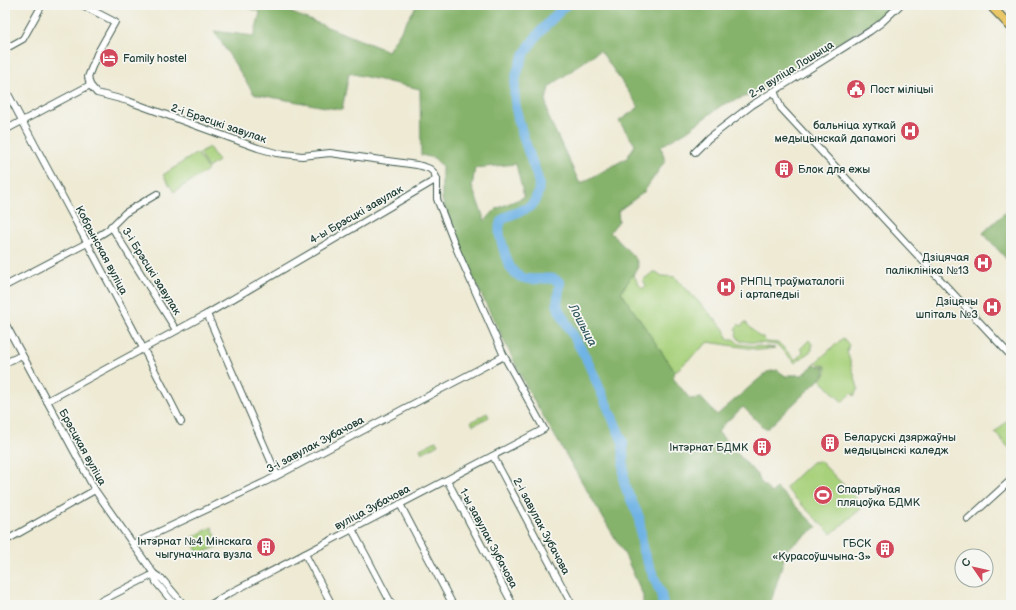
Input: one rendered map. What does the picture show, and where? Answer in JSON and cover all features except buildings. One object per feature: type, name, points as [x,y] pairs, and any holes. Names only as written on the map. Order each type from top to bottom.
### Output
[{"type":"main road","points":[[990,5],[1011,28]]},
{"type":"street","points":[[5,49],[23,39],[42,5]]},
{"type":"street","points":[[5,130],[90,85],[88,77],[97,54],[115,22],[82,5]]},
{"type":"street","name":"2-я вуліца Лошыца","points":[[695,152],[709,138],[752,105],[870,31],[900,5]]},
{"type":"street","name":"2-і Брэсцкі завулак","points":[[90,85],[97,93],[128,101],[258,148],[276,153],[302,156],[330,153],[417,165],[431,169],[434,172],[436,179]]},
{"type":"street","name":"Кобрынская вуліца","points":[[5,88],[182,422]]},
{"type":"street","points":[[774,91],[781,108],[1011,356]]},
{"type":"street","points":[[436,179],[436,199],[504,356]]},
{"type":"street","name":"4-ы Брэсцкі завулак","points":[[47,401],[207,314],[436,179]]},
{"type":"street","points":[[111,226],[125,213],[157,194]]},
{"type":"street","name":"3-і Брэсцкі завулак","points":[[5,286],[87,243],[108,230],[111,226],[176,330]]},
{"type":"street","points":[[207,314],[278,475]]},
{"type":"street","name":"Брэсцкая вуліца","points":[[5,323],[96,490],[154,574],[156,582],[175,605]]},
{"type":"street","points":[[5,363],[22,355]]},
{"type":"street","name":"вуліца Зубачова","points":[[210,605],[228,594],[544,429],[504,356]]},
{"type":"street","name":"3-і завулак Зубачова","points":[[133,544],[278,475],[504,356]]},
{"type":"street","name":"2-і завулак Зубачова","points":[[493,456],[572,605]]},
{"type":"street","name":"1-ы завулак Зубачова","points":[[447,480],[513,605]]},
{"type":"street","points":[[968,520],[1011,480]]},
{"type":"street","points":[[5,541],[96,490]]},
{"type":"street","points":[[400,504],[453,605]]},
{"type":"street","points":[[352,529],[392,605]]},
{"type":"street","points":[[304,554],[332,605]]},
{"type":"street","points":[[93,605],[154,574]]},
{"type":"street","name":"Брэсцкая вуліца","points":[[154,574],[162,579],[184,605]]},
{"type":"green space","points":[[239,5],[262,5],[260,12]]},
{"type":"green space","points":[[262,5],[282,5],[282,9],[388,51],[417,5],[890,5],[882,14],[866,27],[752,94],[722,105],[687,131],[661,146],[665,161],[643,193],[618,211],[619,221],[610,232],[636,259],[638,267],[621,292],[675,372],[673,378],[690,399],[701,398],[717,415],[767,372],[777,370],[787,377],[790,375],[802,375],[814,365],[825,367],[824,375],[768,428],[764,428],[743,407],[722,426],[718,432],[758,476],[760,481],[771,493],[777,488],[817,527],[787,549],[770,605],[643,605],[643,595],[625,555],[529,392],[467,265],[442,200],[442,166],[434,158],[421,155],[420,89],[349,73],[342,110],[254,94],[214,31],[254,36]],"holes":[[[600,50],[639,107],[619,121],[635,145],[627,158],[580,184],[548,116],[546,101],[549,87]],[[516,164],[524,197],[496,209],[485,221],[472,187],[475,168]]]},
{"type":"green space","points":[[209,147],[218,161],[208,168],[199,153]]},
{"type":"green space","points":[[197,153],[208,170],[174,192],[163,175]]},
{"type":"green space","points":[[1011,207],[1011,264],[983,233]]},
{"type":"green space","points":[[653,272],[656,272],[662,276],[675,277],[726,331],[728,339],[734,339],[739,344],[775,348],[761,350],[708,342],[675,372],[621,292],[633,274],[643,289],[646,285],[643,280]]},
{"type":"green space","points":[[745,322],[760,337],[763,337],[766,342],[779,343],[795,360],[803,352],[800,349],[809,340],[812,344],[812,350],[795,363],[777,345],[740,341],[736,335],[737,332],[735,329],[739,324],[741,326]]},
{"type":"green space","points":[[843,338],[849,345],[847,351],[858,388],[854,396],[851,393],[842,402],[821,380],[824,377],[826,366],[815,363]]},
{"type":"green space","points":[[487,413],[489,417],[473,425],[471,422]]},
{"type":"green space","points":[[1011,417],[1011,448],[1010,449],[995,432]]},
{"type":"green space","points":[[436,441],[438,444],[422,453],[420,449]]},
{"type":"green space","name":"Спартыўная пляцоўка БДМК","points":[[820,461],[860,502],[862,508],[831,534],[785,488],[812,462]]},
{"type":"green space","points":[[212,527],[220,546],[199,554],[190,539]]},
{"type":"waterway","name":"Лошыца","points":[[566,5],[538,34],[526,51],[518,70],[515,81],[515,104],[524,138],[537,175],[539,188],[532,205],[524,210],[510,215],[501,221],[499,227],[500,235],[507,262],[518,276],[531,279],[550,279],[556,280],[560,283],[557,304],[559,310],[587,360],[623,442],[624,482],[639,517],[643,551],[661,594],[663,605]]},
{"type":"place","name":"Family hostel","points":[[109,58]]},
{"type":"place","name":"Пост міліцыі","points":[[856,89]]},
{"type":"place","name":"бальніца хуткай медыцынскай дапамогі","points":[[910,131]]},
{"type":"place","name":"Блок для ежы","points":[[784,169]]},
{"type":"place","name":"Дзіцячая паліклініка №13","points":[[983,263]]},
{"type":"place","name":"РНПЦ траўматалогіі і артапедыі","points":[[726,287]]},
{"type":"place","name":"Дзіцячы шпіталь №3","points":[[992,307]]},
{"type":"place","name":"Беларускі дзяржаўны медыцынскі каледж","points":[[830,443]]},
{"type":"place","name":"Інтэрнат БДМК","points":[[762,447]]},
{"type":"place","name":"Спартыўная пляцоўка БДМК","points":[[823,495]]},
{"type":"place","name":"Інтэрнат №4 Мінскага чыгуначнага вузла","points":[[266,547]]},
{"type":"place","name":"ГБСК «Курасоўшчына-3»","points":[[885,549]]}]
